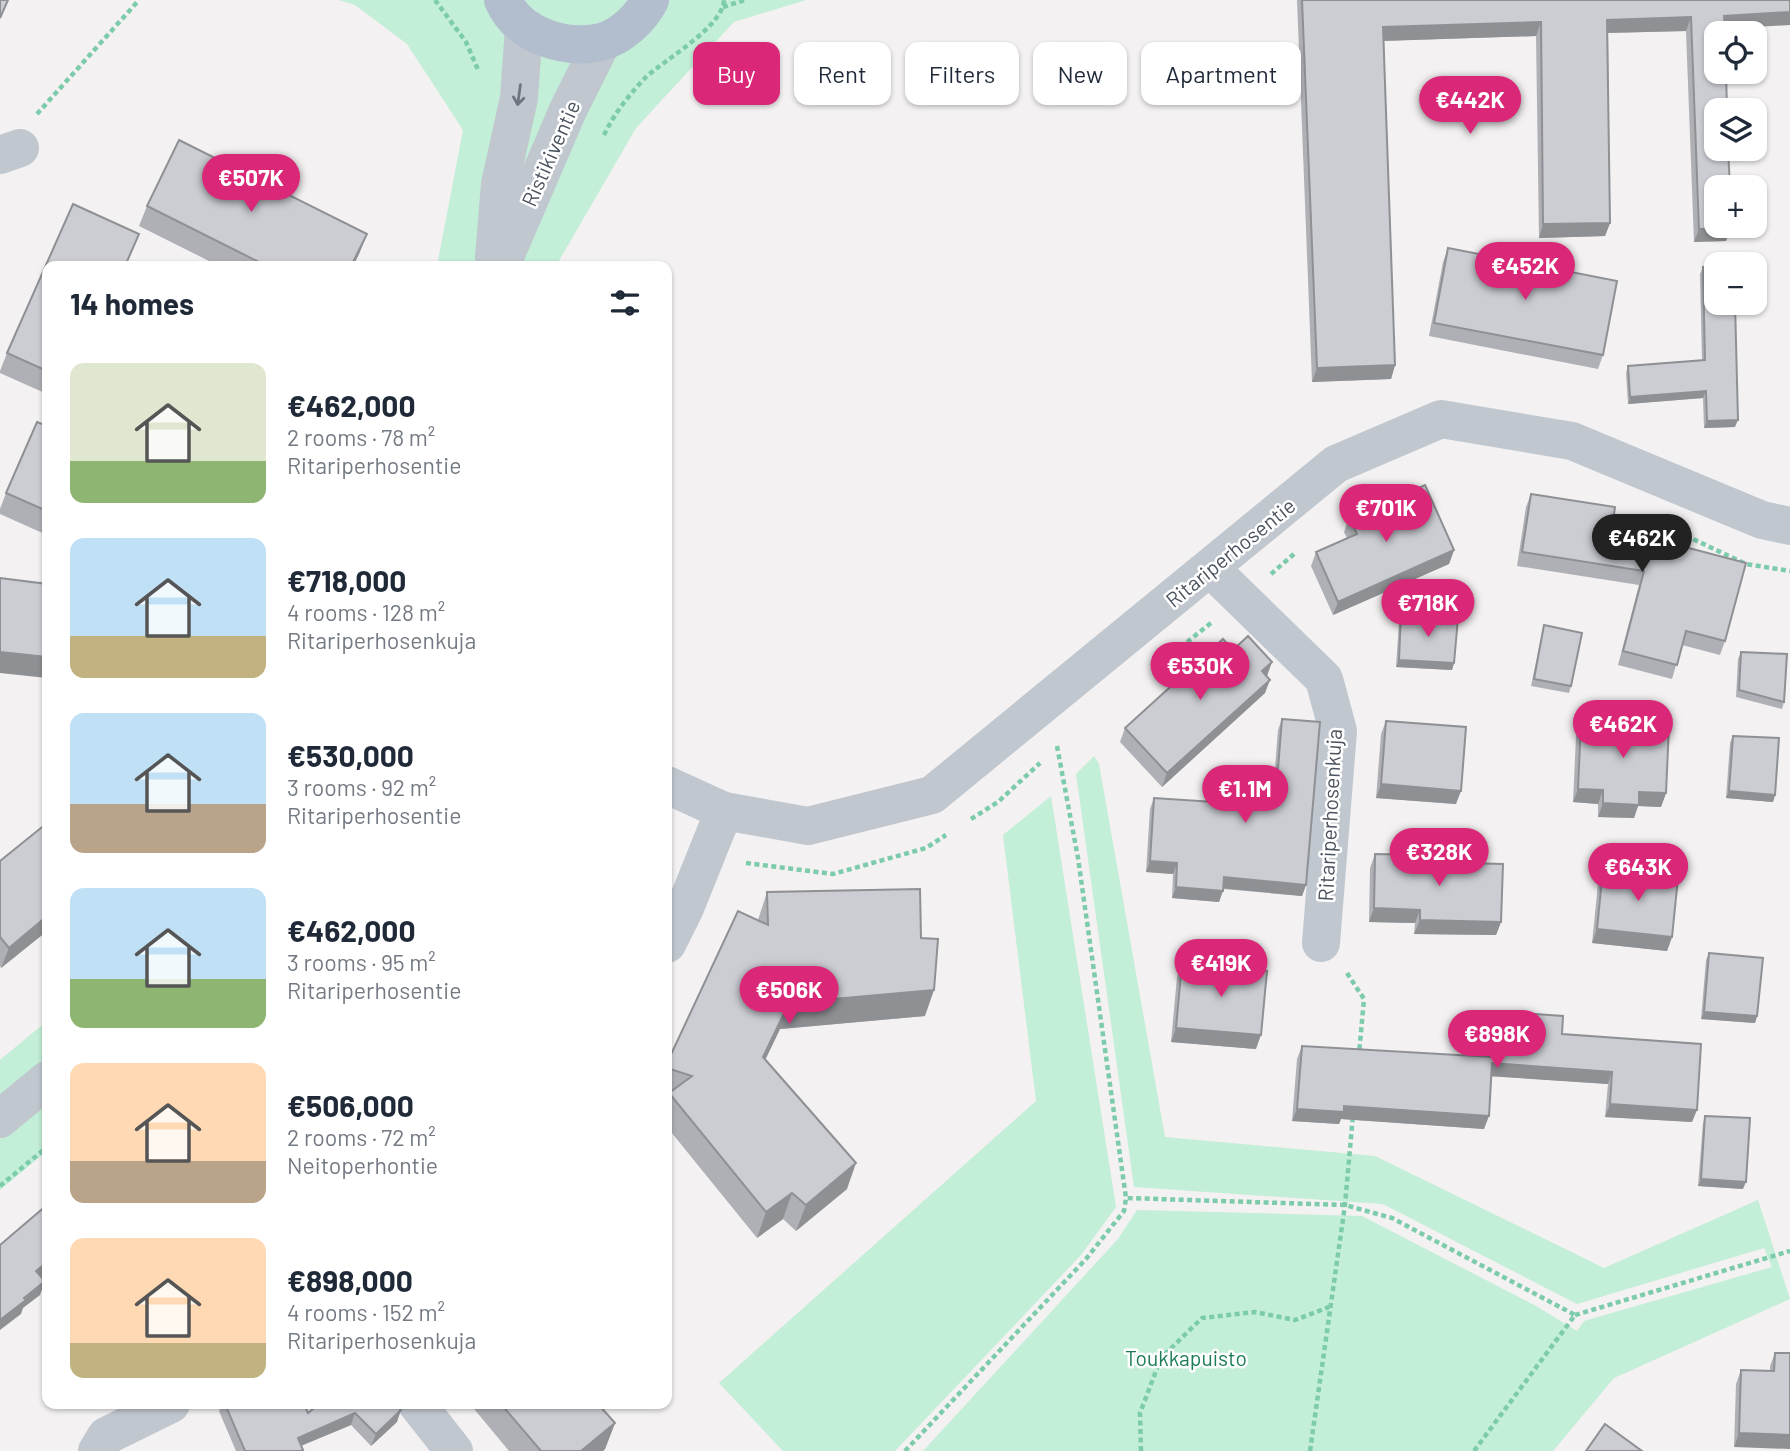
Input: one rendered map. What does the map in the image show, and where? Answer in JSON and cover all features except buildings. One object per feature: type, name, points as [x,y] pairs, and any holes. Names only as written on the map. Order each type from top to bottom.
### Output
[{"type":"main road","points":[[514,14],[561,44],[603,42],[630,27],[652,1]]},
{"type":"street","name":"Ristikiventie","points":[[494,261],[500,184],[519,98],[514,14]]},
{"type":"street","name":"Ristikiventie","points":[[503,261],[568,110],[603,42]]},
{"type":"street","name":"Ritariperhosentie","points":[[672,787],[724,811],[808,826],[932,795],[1336,464],[1441,419],[1572,441],[1762,520],[1790,526]]},
{"type":"street","name":"Ritariperhosenkuja","points":[[1211,569],[1324,679],[1338,731],[1321,943]]},
{"type":"street","points":[[672,933],[724,811]]},
{"type":"street","points":[[0,1119],[42,1084]]},
{"type":"street","points":[[97,1451],[106,1436],[161,1409]]},
{"type":"street","points":[[421,1409],[454,1451]]},
{"type":"path","points":[[10,152],[35,116],[139,0]]},
{"type":"path","points":[[613,117],[645,78],[711,24],[723,8],[724,0]]},
{"type":"path","points":[[723,8],[746,0]]},
{"type":"path","points":[[1673,530],[1746,564],[1790,571]]},
{"type":"path","points":[[1177,651],[1304,547]]},
{"type":"path","points":[[905,1451],[1086,1259],[1124,1211],[1126,1198],[1079,858],[1057,747],[1030,712]]},
{"type":"path","points":[[967,821],[998,802],[1068,738]]},
{"type":"path","points":[[706,858],[833,874],[926,848],[957,828]]},
{"type":"path","points":[[1321,943],[1343,968],[1364,999],[1357,1068]]},
{"type":"path","points":[[1310,1451],[1345,1205],[1354,1109]]},
{"type":"path","points":[[0,1186],[42,1151]]},
{"type":"path","points":[[1126,1198],[1345,1205],[1392,1218],[1575,1315]]},
{"type":"path","points":[[1474,1451],[1575,1315],[1790,1251]]},
{"type":"path","points":[[1141,1451],[1140,1413],[1161,1358],[1202,1318],[1255,1312],[1295,1320],[1329,1307]]},
{"type":"green space","points":[[339,0],[806,0],[734,22],[716,42],[693,42],[693,66],[636,128],[559,261],[438,261],[463,130],[407,44],[355,5]]},
{"type":"green space","name":"Toukkapuisto","points":[[1094,756],[1099,764],[1165,1137],[1375,1156],[1604,1268],[1758,1200],[1790,1299],[1614,1378],[1553,1451],[923,1451],[1118,1239],[1137,1210],[1362,1216],[1536,1306],[1577,1331],[1584,1321],[1772,1267],[1764,1248],[1577,1304],[1383,1204],[1134,1187],[1076,774]]},
{"type":"green space","points":[[1051,796],[1116,1207],[1081,1255],[895,1451],[783,1451],[719,1383],[1036,1101],[1003,835]]},
{"type":"green space","points":[[42,1025],[42,1155],[0,1190],[0,1060]]}]
